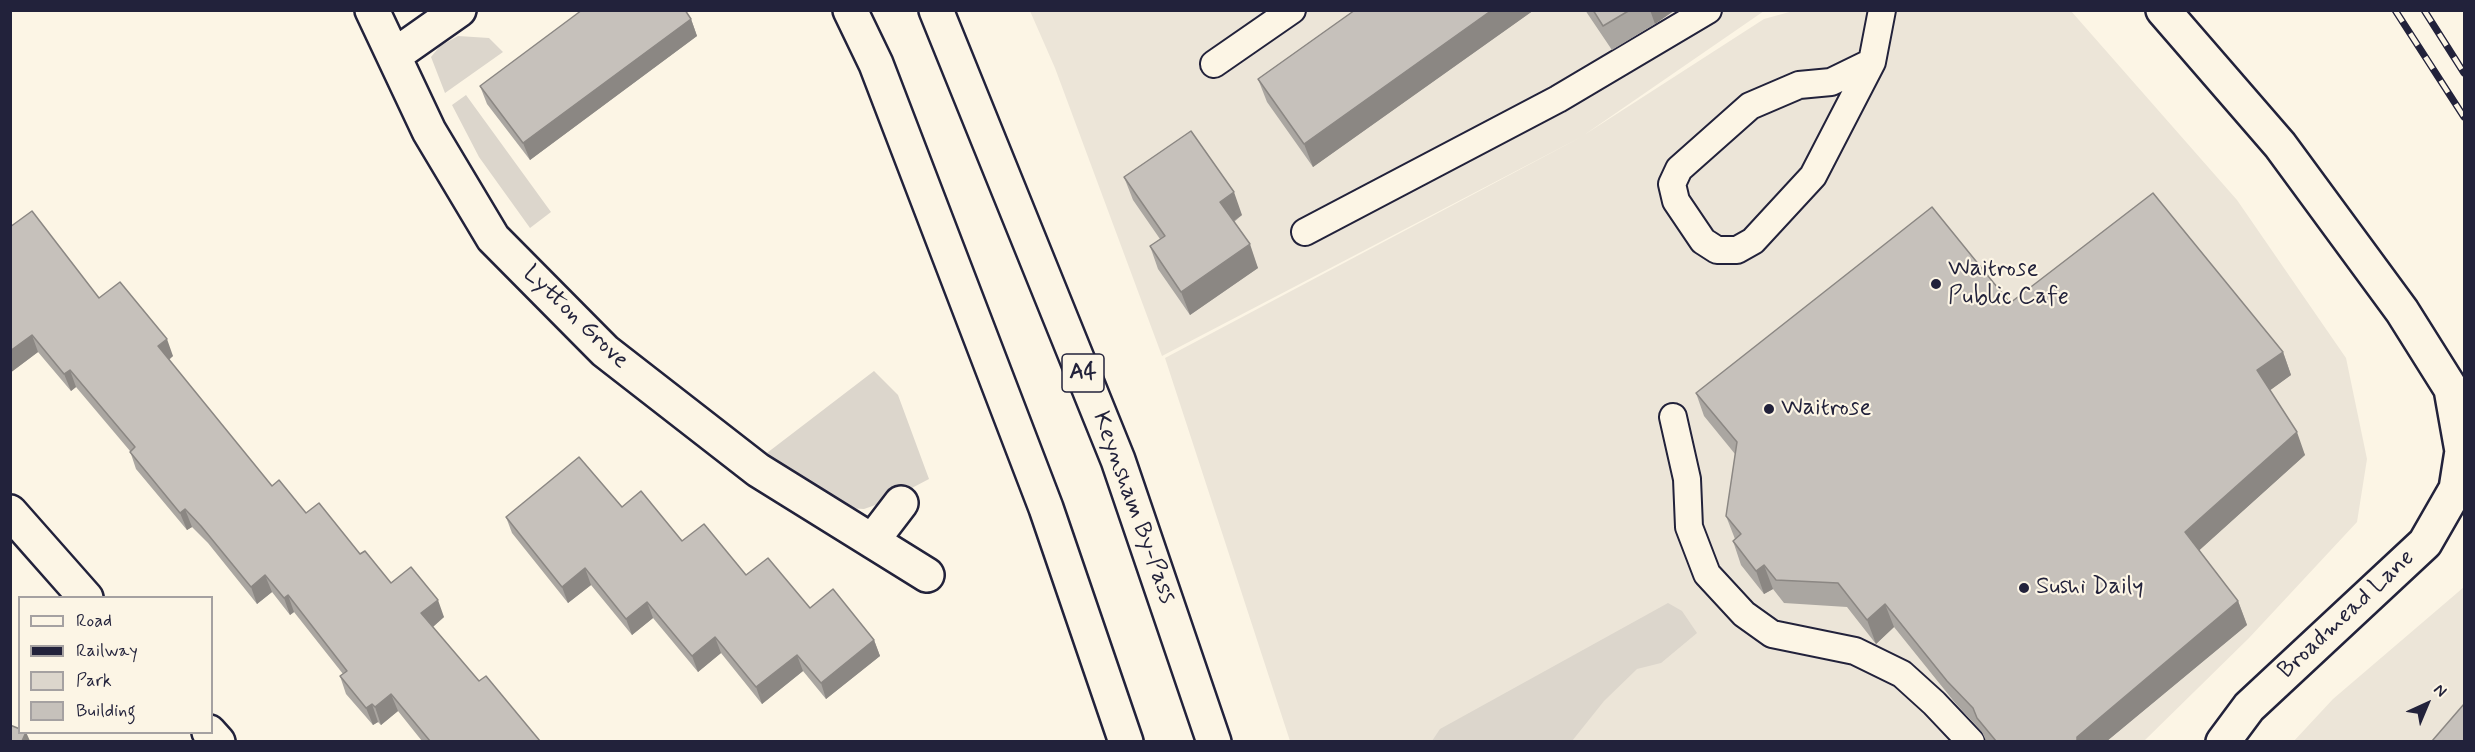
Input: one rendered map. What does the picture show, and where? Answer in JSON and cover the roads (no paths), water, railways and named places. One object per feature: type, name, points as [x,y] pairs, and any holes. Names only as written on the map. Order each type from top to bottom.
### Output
[{"type":"main road","name":"Lytton Grove","points":[[372,10],[429,131],[493,238],[605,351],[758,470],[927,575]]},
{"type":"main road","points":[[395,55],[459,10]]},
{"type":"main road","points":[[850,10],[876,64],[1046,507],[1126,741]]},
{"type":"main road","name":"Keynsham By-Pass","points":[[936,10],[1118,460],[1214,741]]},
{"type":"main road","points":[[2163,10],[2280,145],[2402,311],[2451,389],[2462,451],[2460,488]]},
{"type":"main road","name":"Broadmead Lane","points":[[2223,741],[2248,707],[2426,543],[2460,488]]},
{"type":"main road","points":[[872,541],[901,502]]},
{"type":"main road","points":[[10,512],[85,596]]},
{"type":"lane","points":[[1214,64],[1292,10]]},
{"type":"lane","points":[[1305,232],[1557,99],[1708,10]]},
{"type":"lane","points":[[1872,62],[1831,82],[1799,85],[1750,106],[1679,169],[1672,184],[1676,201],[1703,240],[1718,250],[1737,250],[1754,241],[1813,176],[1872,62],[1882,10]]},
{"type":"lane","points":[[1673,417],[1687,479],[1689,527],[1707,574],[1744,614],[1772,634],[1855,651],[1902,674],[1971,741]]},
{"type":"lane","points":[[1934,703],[1950,741]]},
{"type":"railway","points":[[2395,10],[2464,117]]},
{"type":"railway","points":[[2424,10],[2464,73]]},
{"type":"place","name":"Waitrose Public Cafe","points":[[1936,284]]},
{"type":"place","name":"Waitrose","points":[[1769,409]]},
{"type":"place","name":"Sushi Daily","points":[[2024,588]]}]
